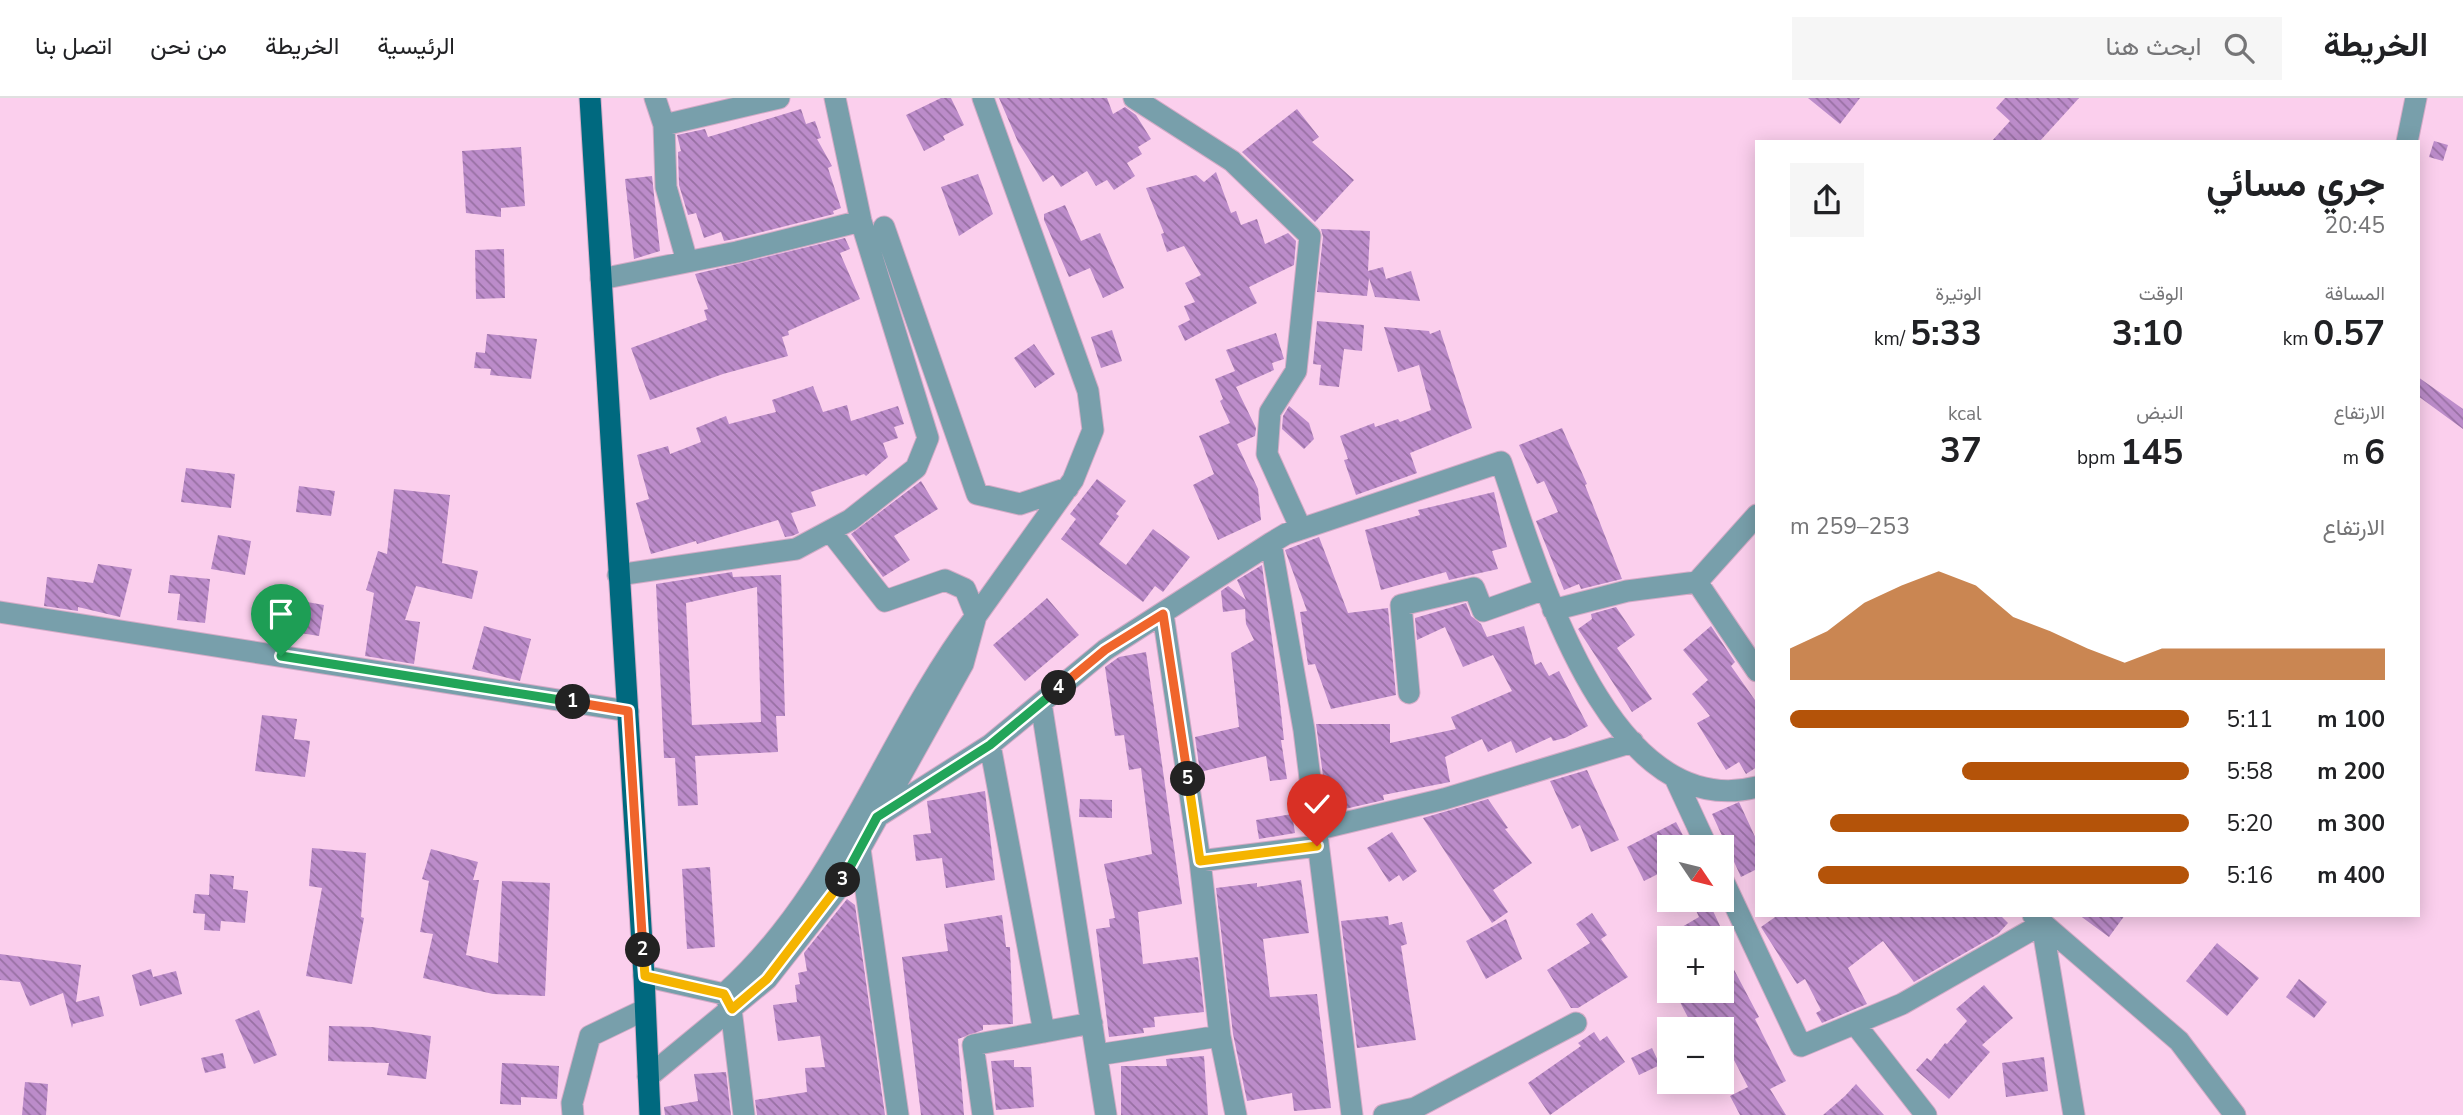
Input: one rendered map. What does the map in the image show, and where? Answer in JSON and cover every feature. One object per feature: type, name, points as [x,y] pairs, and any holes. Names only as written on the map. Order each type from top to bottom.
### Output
[{"type":"main road","points":[[594,103],[601,279],[645,976],[644,1010],[650,1115]]},
{"type":"street","points":[[655,98],[664,125],[666,187],[687,261]]},
{"type":"street","points":[[705,98],[723,111]]},
{"type":"street","points":[[664,125],[779,98]]},
{"type":"street","points":[[618,575],[796,549],[850,520],[916,468],[928,438],[861,221],[835,98]]},
{"type":"street","points":[[648,1077],[728,1002],[748,973],[805,904],[864,807],[943,660],[1068,488],[1093,430],[1088,391],[983,98]]},
{"type":"street","points":[[1135,98],[1233,161],[1310,236],[1296,371],[1269,412],[1267,454],[1301,529]]},
{"type":"street","points":[[2407,140],[2416,98]]},
{"type":"street","points":[[601,279],[861,221]]},
{"type":"street","points":[[884,227],[977,494],[1020,504],[1068,488]]},
{"type":"street","points":[[877,817],[990,745],[1105,650],[1271,543],[1301,529],[1501,462],[1553,610],[1593,693],[1633,742],[1676,780],[1701,835]]},
{"type":"street","points":[[1553,610],[1627,591],[1697,582],[1755,517]]},
{"type":"street","points":[[645,976],[728,1002],[767,979],[837,890],[963,664],[976,616],[965,589],[945,580],[885,601],[830,531]]},
{"type":"street","points":[[1271,543],[1304,730],[1352,1115]]},
{"type":"street","points":[[1697,582],[1755,668]]},
{"type":"street","points":[[1409,692],[1401,605],[1474,588],[1483,611],[1545,589]]},
{"type":"street","points":[[0,612],[628,711]]},
{"type":"street","points":[[1163,614],[1200,861],[1220,1036],[1236,1115]]},
{"type":"street","points":[[1041,703],[1105,1115]]},
{"type":"street","points":[[1200,861],[1316,838],[1633,742]]},
{"type":"street","points":[[990,745],[1044,1032]]},
{"type":"street","points":[[1676,780],[1717,791],[1755,787]]},
{"type":"street","points":[[860,849],[898,1115]]},
{"type":"street","points":[[1734,904],[1801,1046],[1902,1004],[2038,919]]},
{"type":"street","points":[[2038,919],[2074,1115]]},
{"type":"street","points":[[2038,919],[2179,1041],[2235,1115]]},
{"type":"street","points":[[728,1002],[744,1115]]},
{"type":"street","points":[[573,1115],[572,1103],[590,1036],[644,1010]]},
{"type":"street","points":[[984,1115],[973,1045],[1092,1023]]},
{"type":"street","points":[[1384,1115],[1415,1108],[1576,1023]]},
{"type":"street","points":[[1855,1024],[1926,1115]]},
{"type":"street","points":[[1097,1055],[1220,1036]]},
{"type":"building","points":[[941,98],[951,98],[964,125],[943,136],[945,140],[924,151],[906,115]]},
{"type":"building","points":[[999,98],[1107,98],[1113,114],[1125,107],[1136,115],[1151,139],[1138,147],[1142,154],[1127,163],[1135,176],[1114,190],[1107,180],[1096,186],[1087,171],[1061,187],[1053,175],[1043,182],[1018,142]]},
{"type":"building","points":[[1808,98],[1860,98],[1840,124]]},
{"type":"building","points":[[2005,98],[2079,98],[2041,140],[1993,140],[2010,121],[1996,108]]},
{"type":"building","points":[[801,109],[806,124],[815,121],[821,138],[817,139],[832,166],[828,168],[841,208],[833,211],[834,214],[734,239],[724,241],[721,232],[704,238],[696,213],[688,215],[679,185],[678,152],[681,151],[677,135],[705,129],[708,137]]},
{"type":"building","points":[[1297,109],[1319,137],[1312,142],[1354,180],[1315,222],[1242,152]]},
{"type":"building","points":[[2434,141],[2448,145],[2443,161],[2429,157]]},
{"type":"building","points":[[521,147],[525,206],[501,208],[501,217],[466,213],[462,151]]},
{"type":"building","points":[[1216,172],[1231,213],[1236,211],[1241,225],[1257,219],[1265,244],[1288,233],[1296,241],[1294,265],[1249,287],[1257,303],[1185,341],[1178,326],[1190,320],[1184,306],[1195,302],[1185,283],[1201,275],[1184,246],[1167,252],[1161,234],[1164,233],[1146,188],[1196,175],[1204,182]]},
{"type":"building","points":[[978,174],[993,214],[959,236],[941,187]]},
{"type":"building","points":[[652,176],[660,251],[634,259],[625,179]]},
{"type":"building","points":[[1065,205],[1081,241],[1100,233],[1124,288],[1103,298],[1090,268],[1069,277],[1044,220],[1044,214]]},
{"type":"building","points":[[1321,229],[1370,231],[1368,271],[1383,267],[1386,279],[1411,271],[1420,301],[1375,297],[1369,278],[1367,296],[1317,292],[1323,237]]},
{"type":"building","points":[[845,238],[850,249],[840,253],[860,299],[788,331],[789,335],[782,337],[788,356],[723,374],[650,400],[631,348],[707,320],[704,310],[708,309],[695,274]]},
{"type":"building","points":[[504,249],[505,298],[476,299],[475,250]]},
{"type":"building","points":[[1317,321],[1364,325],[1362,351],[1344,349],[1339,387],[1319,385],[1321,365],[1313,364]]},
{"type":"building","points":[[1384,327],[1429,331],[1430,334],[1440,330],[1472,428],[1410,453],[1417,473],[1356,495],[1344,460],[1348,459],[1340,436],[1374,423],[1375,427],[1398,419],[1400,422],[1431,410],[1419,365],[1398,372]]},
{"type":"building","points":[[1112,330],[1122,361],[1101,368],[1091,337]]},
{"type":"building","points":[[1276,333],[1284,359],[1272,363],[1274,370],[1236,387],[1256,428],[1255,436],[1237,444],[1258,489],[1261,520],[1218,540],[1193,485],[1214,474],[1199,436],[1230,423],[1220,401],[1223,399],[1215,379],[1235,371],[1226,350]]},
{"type":"building","points":[[487,334],[537,339],[531,379],[490,375],[491,369],[474,368],[476,352],[485,353]]},
{"type":"building","points":[[1034,344],[1055,374],[1035,388],[1014,358]]},
{"type":"building","points":[[2420,378],[2463,409],[2463,429],[2420,397]]},
{"type":"building","points":[[813,386],[823,412],[847,405],[851,421],[898,406],[904,424],[894,427],[898,438],[883,443],[888,457],[866,476],[864,474],[811,492],[816,506],[791,513],[799,533],[792,536],[785,537],[778,520],[697,544],[696,541],[651,554],[636,503],[649,499],[637,455],[668,446],[670,454],[701,442],[696,428],[726,416],[729,424],[776,412],[772,400]]},
{"type":"building","points":[[1289,406],[1309,423],[1314,439],[1304,449],[1282,429],[1283,416]]},
{"type":"building","points":[[1562,428],[1587,484],[1585,485],[1622,579],[1581,589],[1579,584],[1564,590],[1536,521],[1558,512],[1544,481],[1537,484],[1519,445]]},
{"type":"building","points":[[186,468],[235,474],[231,508],[181,502]]},
{"type":"building","points":[[1097,479],[1126,501],[1099,544],[1126,565],[1153,529],[1190,557],[1163,592],[1155,586],[1143,602],[1061,539],[1076,519],[1070,514]]},
{"type":"building","points":[[921,481],[938,509],[894,536],[910,560],[883,577],[851,534]]},
{"type":"building","points":[[299,486],[335,491],[331,516],[296,512]]},
{"type":"building","points":[[394,489],[450,495],[442,563],[478,571],[472,599],[416,586],[405,620],[420,622],[414,664],[365,656],[374,593],[366,590],[378,551],[387,554]]},
{"type":"building","points":[[1494,492],[1507,547],[1492,551],[1498,569],[1449,580],[1446,572],[1381,590],[1365,530],[1420,515],[1418,510]]},
{"type":"building","points":[[218,535],[251,541],[245,575],[211,569]]},
{"type":"building","points":[[1319,537],[1348,613],[1388,608],[1396,695],[1331,709],[1315,664],[1308,665],[1300,612],[1307,611],[1285,550]]},
{"type":"building","points":[[98,564],[132,569],[120,617],[78,607],[78,611],[44,606],[47,577],[93,583]]},
{"type":"building","points":[[1262,565],[1287,779],[1270,781],[1266,756],[1200,772],[1195,737],[1239,727],[1231,653],[1254,640],[1246,624],[1245,609],[1223,612],[1221,591],[1228,586],[1246,600],[1237,580]]},
{"type":"building","points":[[732,572],[733,577],[781,575],[785,716],[776,716],[778,752],[695,756],[698,805],[678,806],[675,758],[664,758],[656,584]],"holes":[[[757,587],[761,722],[692,725],[686,603]]]},
{"type":"building","points":[[170,575],[210,579],[205,623],[177,620],[180,594],[168,593]]},
{"type":"building","points":[[1047,598],[1079,635],[1025,681],[993,645]]},
{"type":"building","points":[[290,599],[324,605],[319,636],[294,632],[296,621],[287,620]]},
{"type":"building","points":[[1466,603],[1471,616],[1481,624],[1487,637],[1524,626],[1535,665],[1541,662],[1549,676],[1559,671],[1588,726],[1565,738],[1553,741],[1551,737],[1516,753],[1511,741],[1488,752],[1482,739],[1445,757],[1450,782],[1383,795],[1384,800],[1349,808],[1337,810],[1336,804],[1327,805],[1316,724],[1390,724],[1390,743],[1456,729],[1451,717],[1512,691],[1493,655],[1463,667],[1445,627],[1417,640],[1415,618]]},
{"type":"building","points":[[1616,607],[1635,635],[1617,648],[1652,699],[1632,712],[1578,629],[1592,619],[1591,614]]},
{"type":"building","points":[[484,626],[531,639],[520,681],[472,669]]},
{"type":"building","points":[[1711,626],[1735,662],[1731,666],[1755,700],[1755,768],[1746,774],[1739,762],[1726,770],[1697,723],[1710,716],[1692,694],[1708,680],[1683,650]]},
{"type":"building","points":[[1146,652],[1182,904],[1138,912],[1143,964],[1198,957],[1204,1012],[1154,1017],[1155,1027],[1143,1028],[1144,1033],[1109,1037],[1096,929],[1110,927],[1109,919],[1115,918],[1104,864],[1152,854],[1141,768],[1129,770],[1124,735],[1115,736],[1105,667],[1119,657]]},
{"type":"building","points":[[262,715],[297,719],[294,739],[310,741],[305,777],[255,771]]},
{"type":"building","points":[[1587,770],[1619,840],[1591,852],[1580,825],[1572,829],[1550,781]]},
{"type":"building","points":[[985,791],[995,880],[946,888],[942,858],[916,861],[913,835],[931,833],[927,801]]},
{"type":"building","points":[[1080,799],[1112,800],[1112,818],[1079,817]]},
{"type":"building","points":[[1488,799],[1508,828],[1505,829],[1532,863],[1493,890],[1508,912],[1492,923],[1423,818]]},
{"type":"building","points":[[1739,802],[1755,837],[1755,870],[1741,877],[1734,862],[1734,835],[1722,835],[1712,814]]},
{"type":"building","points":[[1292,814],[1295,833],[1259,839],[1256,820]]},
{"type":"building","points":[[1676,822],[1683,835],[1657,835],[1657,874],[1644,881],[1627,847]]},
{"type":"building","points":[[1392,832],[1417,871],[1403,881],[1399,875],[1389,882],[1367,848]]},
{"type":"building","points":[[312,848],[366,853],[361,917],[364,918],[352,984],[306,976],[322,888],[309,886]]},
{"type":"building","points":[[431,849],[478,862],[473,880],[479,880],[466,955],[498,963],[502,881],[550,883],[545,996],[493,994],[423,978],[433,934],[420,932],[429,881],[422,879]]},
{"type":"building","points":[[710,867],[715,947],[687,949],[682,869]]},
{"type":"building","points":[[210,874],[234,876],[233,889],[248,891],[245,923],[221,921],[220,931],[204,930],[205,914],[193,913],[195,894],[209,895]]},
{"type":"building","points":[[1301,880],[1309,933],[1263,939],[1270,997],[1317,994],[1331,1108],[1294,1111],[1292,1093],[1247,1101],[1233,1034],[1216,888],[1257,883],[1257,887]]},
{"type":"building","points":[[847,899],[855,905],[885,1115],[757,1115],[755,1100],[807,1092],[805,1068],[825,1067],[820,1036],[778,1041],[773,1005],[797,1002],[795,985],[800,984],[798,973],[807,971],[804,953]]},
{"type":"building","points":[[1697,912],[1714,912],[1720,926],[1684,926],[1699,917]]},
{"type":"building","points":[[1592,913],[1607,935],[1601,939],[1628,977],[1578,1008],[1571,1008],[1547,970],[1590,943],[1576,924]]},
{"type":"building","points":[[1002,915],[1006,947],[1010,947],[1013,1024],[983,1025],[983,1030],[958,1039],[964,1115],[921,1115],[902,957],[948,951],[944,924]]},
{"type":"building","points":[[1388,916],[1389,925],[1402,922],[1407,944],[1401,946],[1416,1040],[1357,1048],[1341,921]]},
{"type":"building","points":[[1775,917],[2002,917],[2008,923],[1998,934],[1914,982],[1883,941],[1848,968],[1867,1004],[1822,1023],[1816,1013],[1821,1010],[1805,979],[1797,984],[1761,927]]},
{"type":"building","points":[[2082,917],[2124,917],[2109,937]]},
{"type":"building","points":[[1506,919],[1522,959],[1486,979],[1466,941]]},
{"type":"building","points":[[2217,943],[2259,978],[2227,1016],[2186,981]]},
{"type":"building","points":[[0,954],[81,965],[76,1002],[99,996],[104,1016],[73,1024],[72,1028],[63,993],[30,1006],[20,982],[0,980]]},
{"type":"building","points":[[151,969],[153,977],[176,971],[182,994],[140,1006],[132,975]]},
{"type":"building","points":[[1734,970],[1759,1017],[1755,1019],[1786,1081],[1770,1089],[1786,1115],[1740,1115],[1730,1096],[1748,1087],[1734,1060],[1734,1017],[1688,1017],[1681,1003],[1734,1003]]},
{"type":"building","points":[[2299,979],[2327,1002],[2314,1018],[2286,997]]},
{"type":"building","points":[[1984,985],[2013,1018],[1982,1045],[1990,1052],[1949,1099],[1916,1070],[1927,1058],[1931,1061],[1967,1021],[1956,1009]]},
{"type":"building","points":[[259,1010],[277,1055],[254,1064],[235,1020]]},
{"type":"building","points":[[329,1026],[372,1027],[431,1036],[426,1079],[387,1075],[389,1063],[328,1061]]},
{"type":"building","points":[[1594,1032],[1600,1041],[1607,1036],[1625,1062],[1550,1115],[1528,1083],[1581,1046],[1578,1043]]},
{"type":"building","points":[[1652,1048],[1657,1066],[1639,1075],[1631,1058]]},
{"type":"building","points":[[223,1053],[226,1068],[205,1073],[201,1058]]},
{"type":"building","points":[[1204,1056],[1208,1115],[1121,1115],[1121,1066],[1167,1066],[1166,1059]]},
{"type":"building","points":[[2044,1057],[2048,1091],[2006,1097],[2002,1063]]},
{"type":"building","points":[[1014,1060],[1014,1067],[1031,1067],[1034,1107],[996,1110],[991,1061]]},
{"type":"building","points":[[502,1063],[559,1066],[557,1099],[521,1097],[521,1105],[500,1104]]},
{"type":"building","points":[[726,1072],[731,1115],[665,1115],[664,1107],[698,1101],[694,1074]]},
{"type":"building","points":[[25,1082],[48,1084],[46,1115],[22,1115]]},
{"type":"building","points":[[1856,1084],[1884,1115],[1823,1115],[1845,1096]]},
{"type":"route","points":[[281,656],[628,711],[645,976],[724,994],[732,1009],[767,979],[837,890],[877,817],[990,745],[1105,650],[1163,614],[1200,861],[1317,846]]}]
